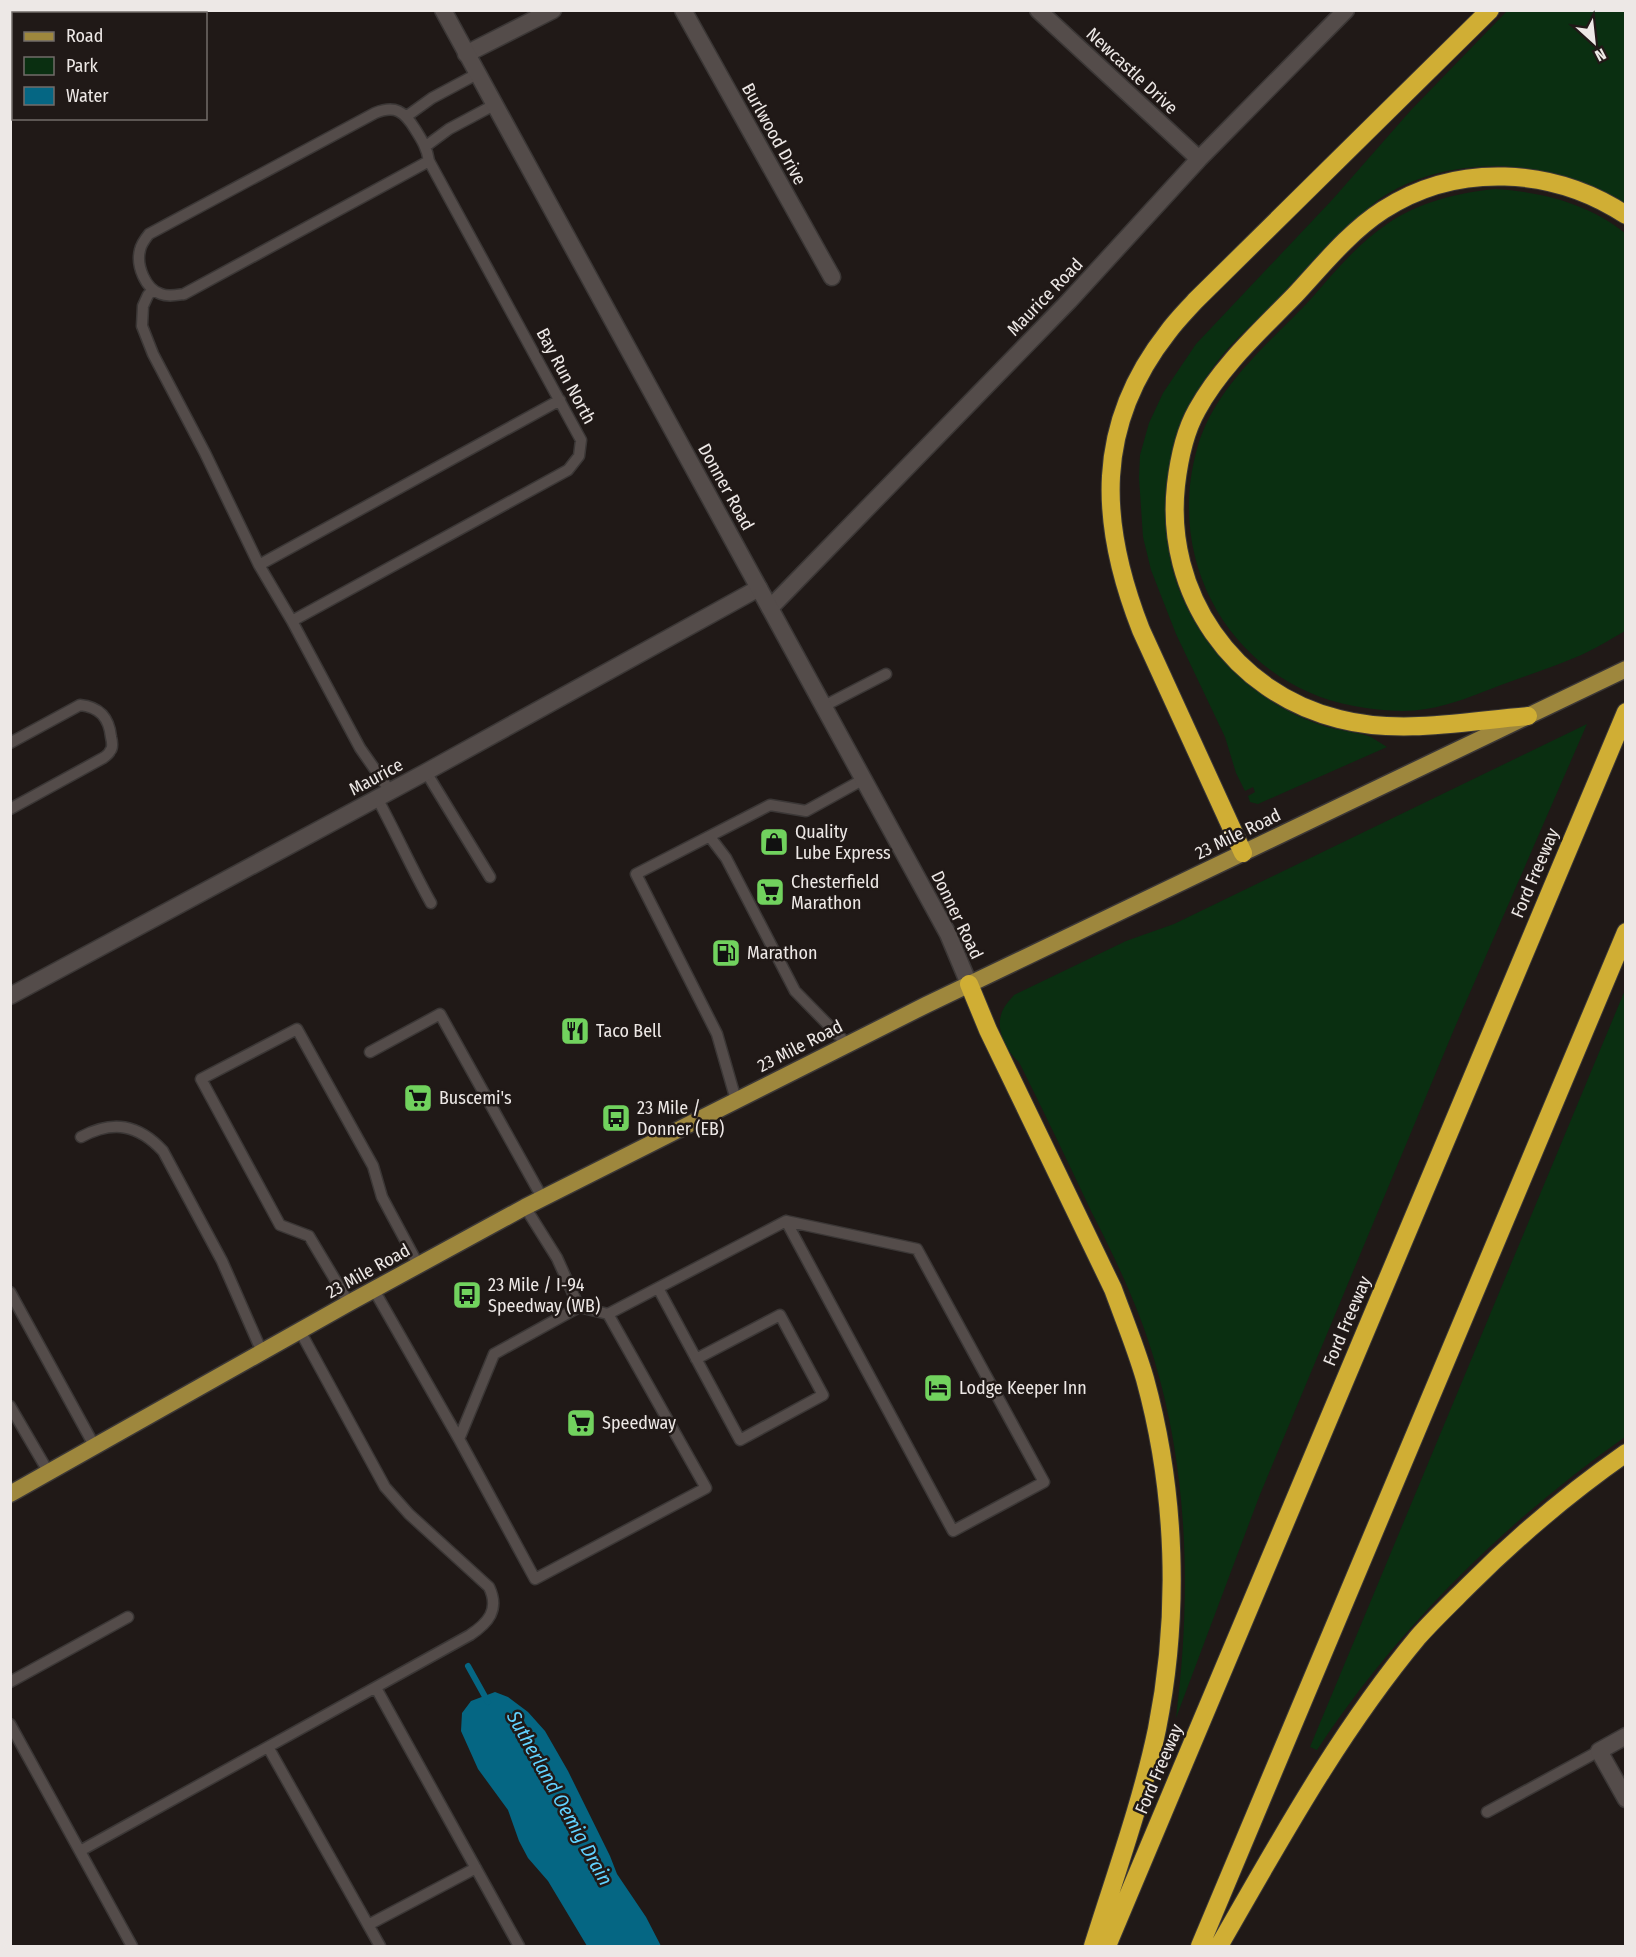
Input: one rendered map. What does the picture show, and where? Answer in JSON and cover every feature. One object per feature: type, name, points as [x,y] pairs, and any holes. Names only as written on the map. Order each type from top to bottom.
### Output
[{"type":"highway","points":[[1243,853],[1128,598],[1118,563],[1112,526],[1110,483],[1112,453],[1119,425],[1130,394],[1147,362],[1188,309],[1490,10]]},
{"type":"highway","points":[[1528,716],[1411,726],[1374,725],[1340,720],[1306,709],[1279,695],[1253,677],[1232,657],[1211,631],[1194,602],[1175,536],[1174,506],[1178,470],[1185,440],[1196,411],[1236,356],[1354,233],[1382,210],[1411,194],[1441,184],[1472,177],[1503,175],[1558,184],[1584,193],[1626,216]]},
{"type":"highway","name":"Ford Freeway","points":[[1107,1947],[1626,712]]},
{"type":"highway","points":[[1200,1947],[1626,932]]},
{"type":"highway","points":[[969,984],[988,1030],[1093,1245],[1117,1300],[1145,1379],[1158,1434],[1166,1485],[1171,1530],[1171,1624],[1159,1719],[1142,1788],[1094,1947]]},
{"type":"highway","points":[[1219,1947],[1312,1785],[1349,1729],[1419,1636],[1499,1555],[1543,1515],[1626,1453]]},
{"type":"main road","name":"23 Mile Road","points":[[10,1494],[349,1303],[525,1207],[969,984],[1626,669]]},
{"type":"street","name":"Donner Road","points":[[443,10],[948,934],[969,984]]},
{"type":"street","points":[[466,54],[553,10]]},
{"type":"street","name":"Burlwood Drive","points":[[683,10],[832,277]]},
{"type":"street","name":"Newcastle Drive","points":[[1038,10],[1199,159]]},
{"type":"street","name":"Maurice Road","points":[[770,608],[1069,301],[1199,159],[1346,10]]},
{"type":"street","name":"Maurice","points":[[10,996],[384,795],[759,588]]},
{"type":"street","points":[[1626,1736],[1599,1751],[1626,1799]]},
{"type":"lane","points":[[429,160],[184,294],[172,296],[161,294],[153,290],[144,278],[139,263],[139,252],[149,234],[375,113],[385,109],[396,110],[407,116],[432,98],[477,74]]},
{"type":"lane","points":[[426,146],[449,129],[494,105]]},
{"type":"lane","name":"Bay Run North","points":[[292,621],[568,470],[579,456],[581,440],[429,160],[426,146],[407,116]]},
{"type":"lane","points":[[153,290],[143,306],[142,326],[153,354],[205,453],[259,565],[360,747],[384,795],[409,864],[431,903]]},
{"type":"lane","points":[[259,565],[560,400]]},
{"type":"lane","points":[[824,706],[886,674]]},
{"type":"lane","points":[[10,743],[80,705],[99,710],[106,717],[112,740],[111,750],[104,758],[10,809]]},
{"type":"lane","points":[[426,772],[490,878]]},
{"type":"lane","points":[[736,1100],[717,1034],[636,874],[770,805],[806,811],[864,779]]},
{"type":"lane","points":[[710,837],[726,858],[795,991],[847,1044]]},
{"type":"lane","points":[[370,1052],[440,1014],[543,1199]]},
{"type":"lane","points":[[349,1303],[309,1236],[280,1225],[201,1079],[297,1029],[373,1166],[382,1197],[419,1266]]},
{"type":"lane","points":[[81,1137],[96,1129],[115,1126],[135,1129],[152,1139],[163,1151],[222,1260],[262,1352]]},
{"type":"lane","points":[[525,1207],[557,1258],[579,1307]]},
{"type":"lane","points":[[459,1440],[494,1354],[579,1307],[608,1314],[786,1221],[917,1249],[1044,1482],[953,1532],[786,1221]]},
{"type":"lane","points":[[658,1288],[696,1359],[740,1440],[823,1395],[780,1315],[696,1359]]},
{"type":"lane","points":[[374,1290],[535,1579],[706,1488],[608,1314]]},
{"type":"lane","points":[[10,1292],[95,1446]]},
{"type":"lane","points":[[80,1851],[376,1688],[481,1627],[489,1619],[494,1596],[489,1587],[409,1514],[385,1487],[300,1331]]},
{"type":"lane","points":[[10,1406],[49,1473]]},
{"type":"lane","points":[[10,1682],[128,1617]]},
{"type":"lane","points":[[376,1688],[519,1947]]},
{"type":"lane","points":[[10,1724],[132,1947]]},
{"type":"lane","points":[[268,1747],[380,1947]]},
{"type":"lane","points":[[1487,1812],[1599,1751]]},
{"type":"lane","points":[[368,1925],[476,1868]]},
{"type":"green space","points":[[1507,11],[1625,11],[1625,204],[1598,189],[1568,177],[1502,166],[1437,173],[1406,184],[1378,200],[1357,218],[1232,344],[1204,381],[1190,405],[1180,430],[1167,481],[1165,507],[1167,535],[1176,582],[1203,635],[1228,666],[1274,703],[1332,728],[1366,735],[1387,747],[1258,804],[1250,802],[1248,796],[1255,792],[1253,787],[1245,791],[1236,773],[1225,737],[1176,634],[1151,570],[1143,537],[1139,478],[1140,455],[1149,423],[1163,393],[1196,344],[1332,200],[1411,110]]},
{"type":"green space","points":[[1495,189],[1530,193],[1564,201],[1596,214],[1625,233],[1625,631],[1565,662],[1436,707],[1408,711],[1381,710],[1354,706],[1312,693],[1275,673],[1243,646],[1218,613],[1201,576],[1191,535],[1189,493],[1197,449],[1215,407],[1229,387],[1346,260],[1376,232],[1399,216],[1425,204],[1467,193]]},
{"type":"green space","points":[[1587,724],[1455,1027],[1259,1497],[1176,1718],[1184,1628],[1184,1537],[1174,1447],[1166,1403],[1148,1340],[1110,1248],[1019,1062],[1010,1053],[1001,1034],[1002,1012],[1014,995],[1126,941],[1174,924]]},
{"type":"green space","points":[[1625,990],[1625,1437],[1538,1504],[1457,1579],[1383,1661],[1317,1750],[1310,1747]]},
{"type":"water","points":[[495,1692],[508,1697],[528,1712],[545,1731],[568,1771],[617,1874],[646,1917],[661,1946],[587,1946],[548,1881],[528,1858],[508,1810],[478,1769],[461,1731],[462,1713],[471,1701]]},
{"type":"waterway","name":"Sutherland Oemig Drain","points":[[468,1666],[488,1702]]},
{"type":"place","name":"Quality Lube Express","points":[[774,842]]},
{"type":"place","name":"Chesterfield Marathon","points":[[770,892]]},
{"type":"place","name":"Marathon","points":[[726,953]]},
{"type":"place","name":"Taco Bell","points":[[575,1031]]},
{"type":"place","name":"Buscemi's","points":[[418,1098]]},
{"type":"place","name":"23 Mile / Donner (EB)","points":[[616,1118]]},
{"type":"place","name":"23 Mile / I-94 Speedway (WB)","points":[[467,1295]]},
{"type":"place","name":"Lodge Keeper Inn","points":[[938,1388]]},
{"type":"place","name":"Speedway","points":[[581,1423]]}]
